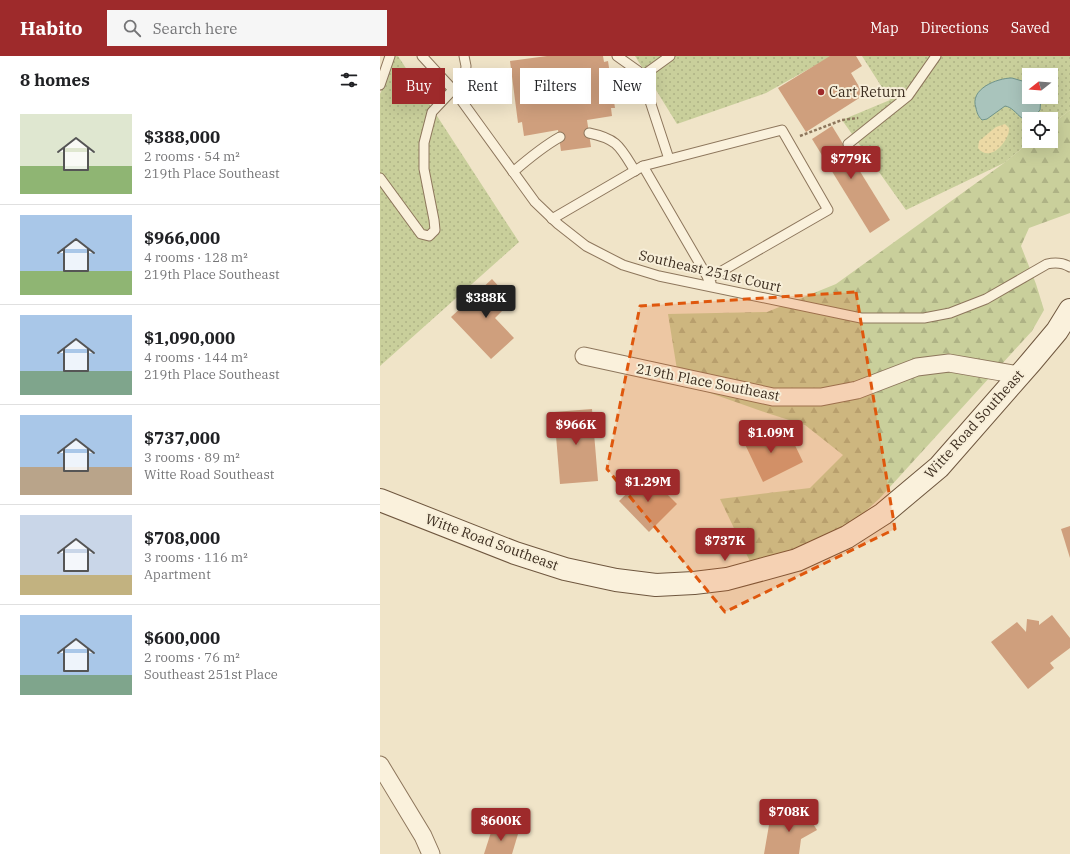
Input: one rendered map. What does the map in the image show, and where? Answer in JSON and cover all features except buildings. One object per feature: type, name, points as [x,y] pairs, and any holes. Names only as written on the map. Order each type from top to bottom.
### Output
[{"type":"street","name":"Witte Road Southeast","points":[[380,500],[515,554],[565,569],[616,580],[656,585],[694,583],[727,579],[797,560],[848,537],[883,514],[939,467],[993,407],[1057,331],[1070,310]]},
{"type":"street","name":"Witte Road Southeast","points":[[1025,368],[1070,338]]},
{"type":"street","name":"219th Place Southeast","points":[[584,356],[773,397],[821,397],[857,390],[917,367],[949,363],[1025,368]]},
{"type":"street","points":[[380,765],[423,836],[431,854]]},
{"type":"lane","points":[[380,85],[390,56]]},
{"type":"lane","name":"Southeast 251st Court","points":[[422,56],[453,90]]},
{"type":"lane","points":[[464,56],[466,68]]},
{"type":"lane","points":[[617,56],[634,68]]},
{"type":"lane","points":[[654,68],[670,56]]},
{"type":"lane","points":[[848,144],[908,96],[936,56]]},
{"type":"lane","points":[[380,178],[421,234],[429,236],[435,230],[424,168],[424,143],[432,112],[453,90]]},
{"type":"lane","name":"Southeast 251st Court","points":[[463,104],[535,202],[552,219],[586,246],[623,265],[659,276],[861,318],[924,318],[950,313],[986,299],[1047,264],[1055,262],[1070,267]]},
{"type":"lane","points":[[651,104],[669,159]]},
{"type":"lane","points":[[552,219],[639,168],[782,130],[828,210],[708,279]]},
{"type":"lane","points":[[588,133],[606,138],[619,145],[639,168],[714,288]]},
{"type":"lane","points":[[514,172],[532,155],[560,137]]},
{"type":"path","points":[[788,140],[842,120],[887,114]]},
{"type":"highlighted area","points":[[856,292],[895,529],[725,612],[607,469],[640,306]]},
{"type":"green space","points":[[393,56],[398,56],[406,68],[392,68],[392,104],[429,104],[519,242],[380,366],[380,94],[390,72]]},
{"type":"green space","points":[[635,56],[832,56],[766,93],[677,124],[656,90],[656,68],[642,68]]},
{"type":"green space","points":[[862,56],[1070,56],[1070,110],[1058,119],[1058,112],[1022,112],[1022,148],[1004,163],[906,210],[842,120],[890,100]]},
{"type":"green space","points":[[1070,110],[1070,213],[1029,228],[1021,246],[1036,284],[1044,310],[1032,331],[879,499],[841,533],[756,574],[720,499],[810,488],[843,455],[805,425],[679,382],[668,314],[767,312],[836,284],[1004,163],[1022,148],[1058,148],[1058,119]]},
{"type":"sand","points":[[1005,124],[1009,128],[1003,144],[993,152],[988,153],[983,152],[978,148],[979,141],[996,127]]},
{"type":"water","points":[[1012,78],[1022,81],[1022,104],[1040,104],[1040,110],[1038,112],[1022,112],[1022,118],[1005,106],[987,119],[982,120],[976,110],[975,101],[977,95],[980,90],[992,82]]},
{"type":"place","name":"Cart Return","points":[[821,92]]}]
